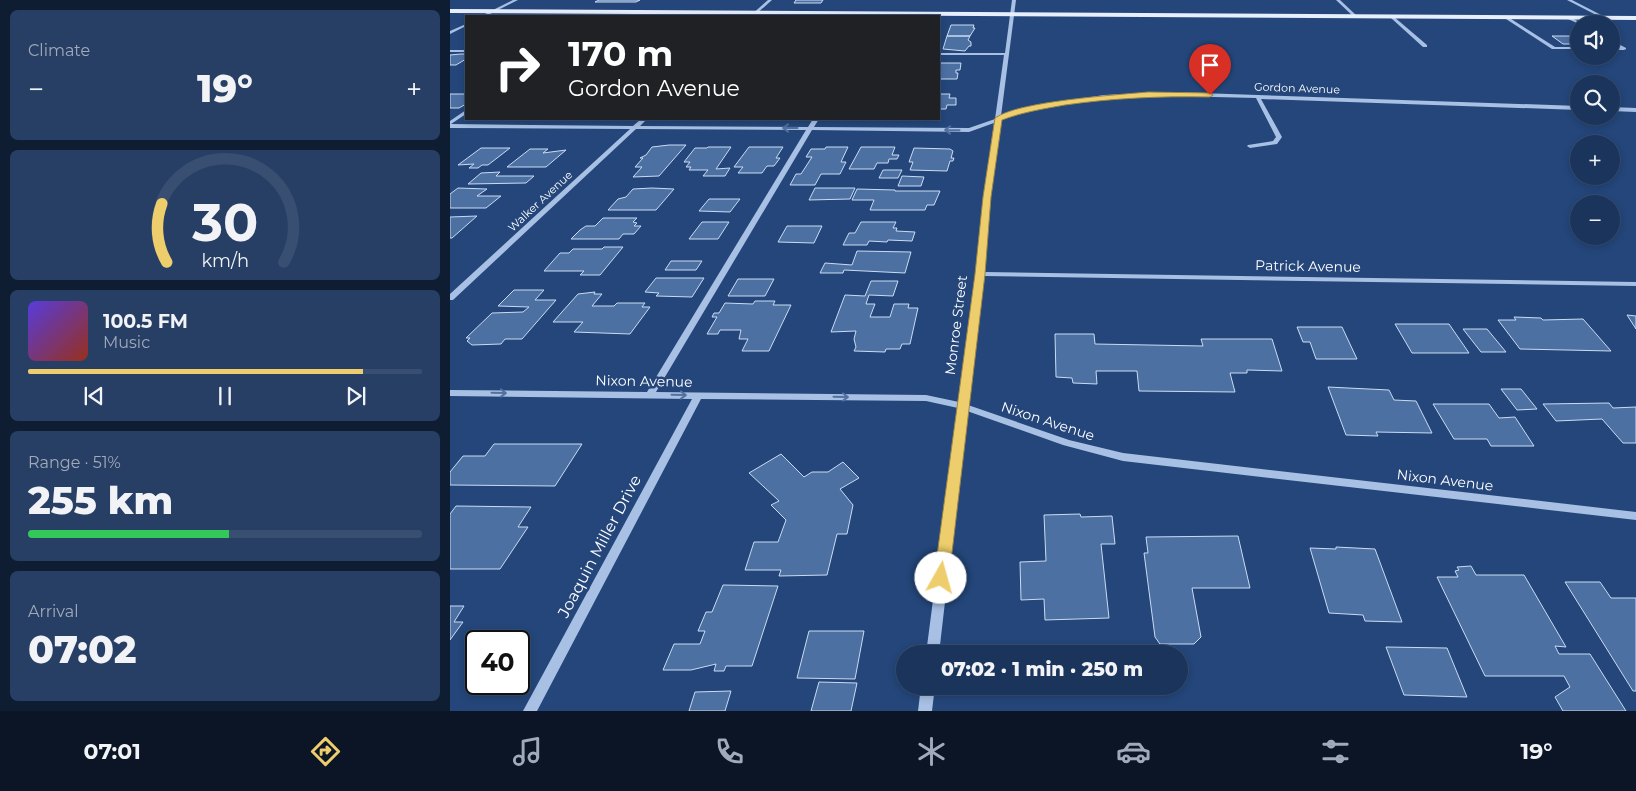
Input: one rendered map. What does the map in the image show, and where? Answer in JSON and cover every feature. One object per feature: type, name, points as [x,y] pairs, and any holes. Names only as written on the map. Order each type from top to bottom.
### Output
[{"type":"main road","points":[[450,11],[754,15],[1012,14],[1569,18]]},
{"type":"main road","points":[[1620,18],[1636,18]]},
{"type":"street","points":[[485,15],[516,0]]},
{"type":"street","points":[[754,15],[770,0]]},
{"type":"street","name":"Monroe Street","points":[[933,645],[980,274],[987,197],[1014,0]]},
{"type":"street","points":[[1338,0],[1356,17]]},
{"type":"street","points":[[1568,0],[1599,15]]},
{"type":"street","points":[[1392,17],[1425,46]]},
{"type":"street","points":[[1507,18],[1554,48],[1570,48]]},
{"type":"street","points":[[450,32],[465,25]]},
{"type":"street","points":[[450,51],[465,51]]},
{"type":"street","points":[[940,54],[1007,54]]},
{"type":"street","name":"Gordon Avenue","points":[[450,124],[969,130],[982,128],[998,118],[1020,110],[1111,97],[1171,94],[1570,108]]},
{"type":"street","points":[[1250,146],[1275,143],[1279,137],[1258,96]]},
{"type":"street","points":[[1620,109],[1636,110]]},
{"type":"street","points":[[450,124],[465,113]]},
{"type":"street","name":"Walker Avenue","points":[[450,298],[643,120]]},
{"type":"street","points":[[650,395],[815,120]]},
{"type":"street","name":"Patrick Avenue","points":[[980,274],[1636,284]]},
{"type":"street","name":"Nixon Avenue","points":[[450,393],[926,398],[962,406],[1067,443],[1123,457],[1636,516]]},
{"type":"street","name":"Joaquin Miller Drive","points":[[530,711],[698,396]]},
{"type":"street","points":[[925,711],[927,695]]},
{"type":"building","points":[[599,0],[640,0],[636,2],[595,2]]},
{"type":"building","points":[[796,0],[823,0],[821,3],[794,3]]},
{"type":"building","points":[[951,25],[974,25],[973,28],[975,28],[970,36],[947,36]]},
{"type":"building","points":[[947,36],[970,36],[968,40],[971,42],[971,46],[965,51],[943,49]]},
{"type":"building","points":[[1552,36],[1570,36],[1570,44],[1563,44]]},
{"type":"building","points":[[465,54],[465,60],[456,65],[450,65],[450,55]]},
{"type":"building","points":[[940,63],[961,63],[960,70],[956,70],[956,73],[958,73],[957,79],[940,79]]},
{"type":"building","points":[[450,94],[465,94],[465,105],[459,108],[450,108]]},
{"type":"building","points":[[940,94],[950,94],[949,98],[956,98],[956,105],[947,105],[946,109],[940,109]]},
{"type":"building","points":[[686,145],[659,176],[633,177],[642,167],[635,167],[643,158],[640,158],[646,155],[652,147]]},
{"type":"building","points":[[731,147],[716,169],[730,168],[725,176],[703,176],[708,170],[689,170],[691,167],[686,167],[690,162],[684,162],[695,148]]},
{"type":"building","points":[[749,147],[783,147],[776,158],[780,158],[774,166],[767,166],[762,173],[738,173],[743,167],[734,167]]},
{"type":"building","points":[[826,147],[848,147],[841,162],[846,162],[840,174],[821,174],[815,185],[790,185],[796,174],[801,174],[812,157],[806,157],[811,149],[825,149]]},
{"type":"building","points":[[861,147],[895,147],[892,155],[899,155],[897,159],[889,159],[888,163],[877,163],[874,169],[849,169]]},
{"type":"building","points":[[481,148],[510,148],[488,165],[469,168],[474,164],[458,165]]},
{"type":"building","points":[[914,148],[950,149],[953,151],[951,158],[954,158],[953,161],[950,161],[947,171],[910,170],[913,162],[909,162]]},
{"type":"building","points":[[530,149],[548,149],[543,153],[566,150],[546,167],[507,167]]},
{"type":"building","points":[[883,170],[902,170],[898,178],[879,178]]},
{"type":"building","points":[[500,172],[496,176],[534,176],[526,183],[468,184],[481,173]]},
{"type":"building","points":[[902,176],[924,177],[921,186],[898,186]]},
{"type":"building","points":[[458,188],[487,189],[477,196],[501,196],[486,208],[450,208],[450,194]]},
{"type":"building","points":[[815,188],[855,188],[850,199],[809,200]]},
{"type":"building","points":[[633,189],[674,189],[656,210],[608,210],[618,199],[626,197]]},
{"type":"building","points":[[857,189],[940,191],[934,205],[927,205],[925,210],[870,210],[874,200],[852,200]]},
{"type":"building","points":[[709,199],[740,199],[730,212],[699,211]]},
{"type":"building","points":[[477,216],[452,238],[450,238],[450,217]]},
{"type":"building","points":[[603,218],[637,218],[633,222],[637,223],[634,226],[641,226],[634,234],[623,234],[619,239],[571,239],[586,226],[595,226]]},
{"type":"building","points":[[702,222],[729,222],[718,239],[689,239]]},
{"type":"building","points":[[861,222],[896,222],[893,228],[897,228],[896,231],[915,232],[912,241],[869,241],[867,245],[843,245],[849,233],[855,233]]},
{"type":"building","points":[[787,226],[822,226],[814,243],[778,242]]},
{"type":"building","points":[[604,247],[623,247],[600,275],[580,275],[584,271],[544,271],[560,253],[569,253],[573,249],[602,249]]},
{"type":"building","points":[[857,251],[911,252],[905,273],[844,270],[843,273],[820,273],[825,263],[852,265]]},
{"type":"building","points":[[671,261],[702,261],[696,270],[665,270]]},
{"type":"building","points":[[656,278],[704,278],[692,297],[656,296],[659,293],[645,292]]},
{"type":"building","points":[[738,279],[774,279],[765,296],[728,296]]},
{"type":"building","points":[[871,281],[898,281],[893,296],[869,295],[866,304],[875,304],[870,317],[890,317],[894,304],[909,304],[908,308],[918,308],[910,344],[902,344],[900,349],[886,349],[885,352],[854,351],[856,347],[854,339],[856,331],[831,332],[845,295],[865,296]]},
{"type":"building","points":[[514,290],[544,290],[535,300],[556,300],[522,339],[505,339],[501,344],[472,345],[467,341],[470,338],[466,338],[492,313],[523,312],[529,307],[498,306]]},
{"type":"building","points":[[595,292],[594,294],[602,294],[592,306],[614,306],[617,303],[645,303],[642,307],[650,307],[630,334],[574,332],[583,322],[553,322],[578,294]]},
{"type":"building","points":[[755,301],[775,301],[773,305],[791,305],[769,351],[742,351],[748,339],[739,339],[741,330],[720,330],[718,334],[707,334],[717,317],[712,317],[714,313],[719,313],[725,303],[753,304]]},
{"type":"building","points":[[1627,315],[1636,316],[1636,329]]},
{"type":"building","points":[[1514,317],[1541,318],[1543,320],[1583,319],[1611,351],[1520,349],[1498,320],[1516,320]]},
{"type":"building","points":[[1395,324],[1449,324],[1469,353],[1412,353]]},
{"type":"building","points":[[1297,327],[1342,327],[1357,359],[1316,359],[1310,342],[1303,342]]},
{"type":"building","points":[[1463,329],[1487,329],[1506,352],[1481,352]]},
{"type":"building","points":[[1055,334],[1094,334],[1095,344],[1203,346],[1201,339],[1272,339],[1282,371],[1247,370],[1247,373],[1230,373],[1235,392],[1139,391],[1137,371],[1096,371],[1097,384],[1073,383],[1072,378],[1056,377]]},
{"type":"building","points":[[1328,387],[1389,390],[1394,400],[1416,401],[1432,433],[1376,432],[1378,436],[1346,435]]},
{"type":"building","points":[[1501,389],[1521,389],[1537,409],[1517,410]]},
{"type":"building","points":[[1609,403],[1613,408],[1636,407],[1636,443],[1623,443],[1602,419],[1556,421],[1543,404]]},
{"type":"building","points":[[1433,404],[1489,404],[1499,418],[1515,417],[1534,446],[1491,446],[1487,439],[1454,439]]},
{"type":"building","points":[[494,444],[582,444],[555,486],[450,485],[450,472],[463,456],[485,456]]},
{"type":"building","points":[[781,454],[804,477],[812,472],[828,472],[843,462],[859,478],[840,489],[853,505],[847,534],[837,534],[827,575],[779,576],[781,570],[745,570],[754,542],[778,542],[786,520],[771,505],[779,501],[749,473]]},
{"type":"building","points":[[456,506],[531,507],[518,527],[528,527],[500,569],[450,569],[450,514]]},
{"type":"building","points":[[1080,514],[1081,517],[1112,516],[1115,544],[1101,544],[1109,618],[1045,620],[1044,599],[1021,600],[1020,562],[1046,561],[1044,515]]},
{"type":"building","points":[[1238,536],[1250,588],[1192,588],[1201,637],[1194,644],[1160,644],[1155,637],[1144,553],[1148,553],[1146,537]]},
{"type":"building","points":[[1336,547],[1375,549],[1402,622],[1365,621],[1363,615],[1329,613],[1310,548],[1336,549]]},
{"type":"building","points":[[1471,566],[1476,575],[1524,575],[1566,647],[1555,646],[1559,654],[1590,654],[1626,711],[1563,711],[1555,697],[1570,687],[1564,676],[1485,676],[1437,577],[1458,577],[1455,571],[1459,570],[1457,567]]},
{"type":"building","points":[[1565,582],[1600,582],[1611,598],[1636,598],[1636,691],[1633,691]]},
{"type":"building","points":[[723,585],[778,586],[752,666],[726,666],[724,671],[714,671],[716,664],[691,670],[663,670],[674,644],[700,644],[705,631],[698,631],[706,612],[712,612]]},
{"type":"building","points":[[450,606],[464,606],[454,622],[463,622],[450,640]]},
{"type":"building","points":[[809,631],[864,631],[855,679],[797,678]]},
{"type":"building","points":[[1386,647],[1447,648],[1467,697],[1404,695]]},
{"type":"building","points":[[819,682],[857,683],[851,711],[811,711]]},
{"type":"building","points":[[731,691],[725,711],[689,711],[695,692]]},
{"type":"route","points":[[941,578],[998,118],[1020,110],[1104,97],[1148,94],[1210,95]]}]
